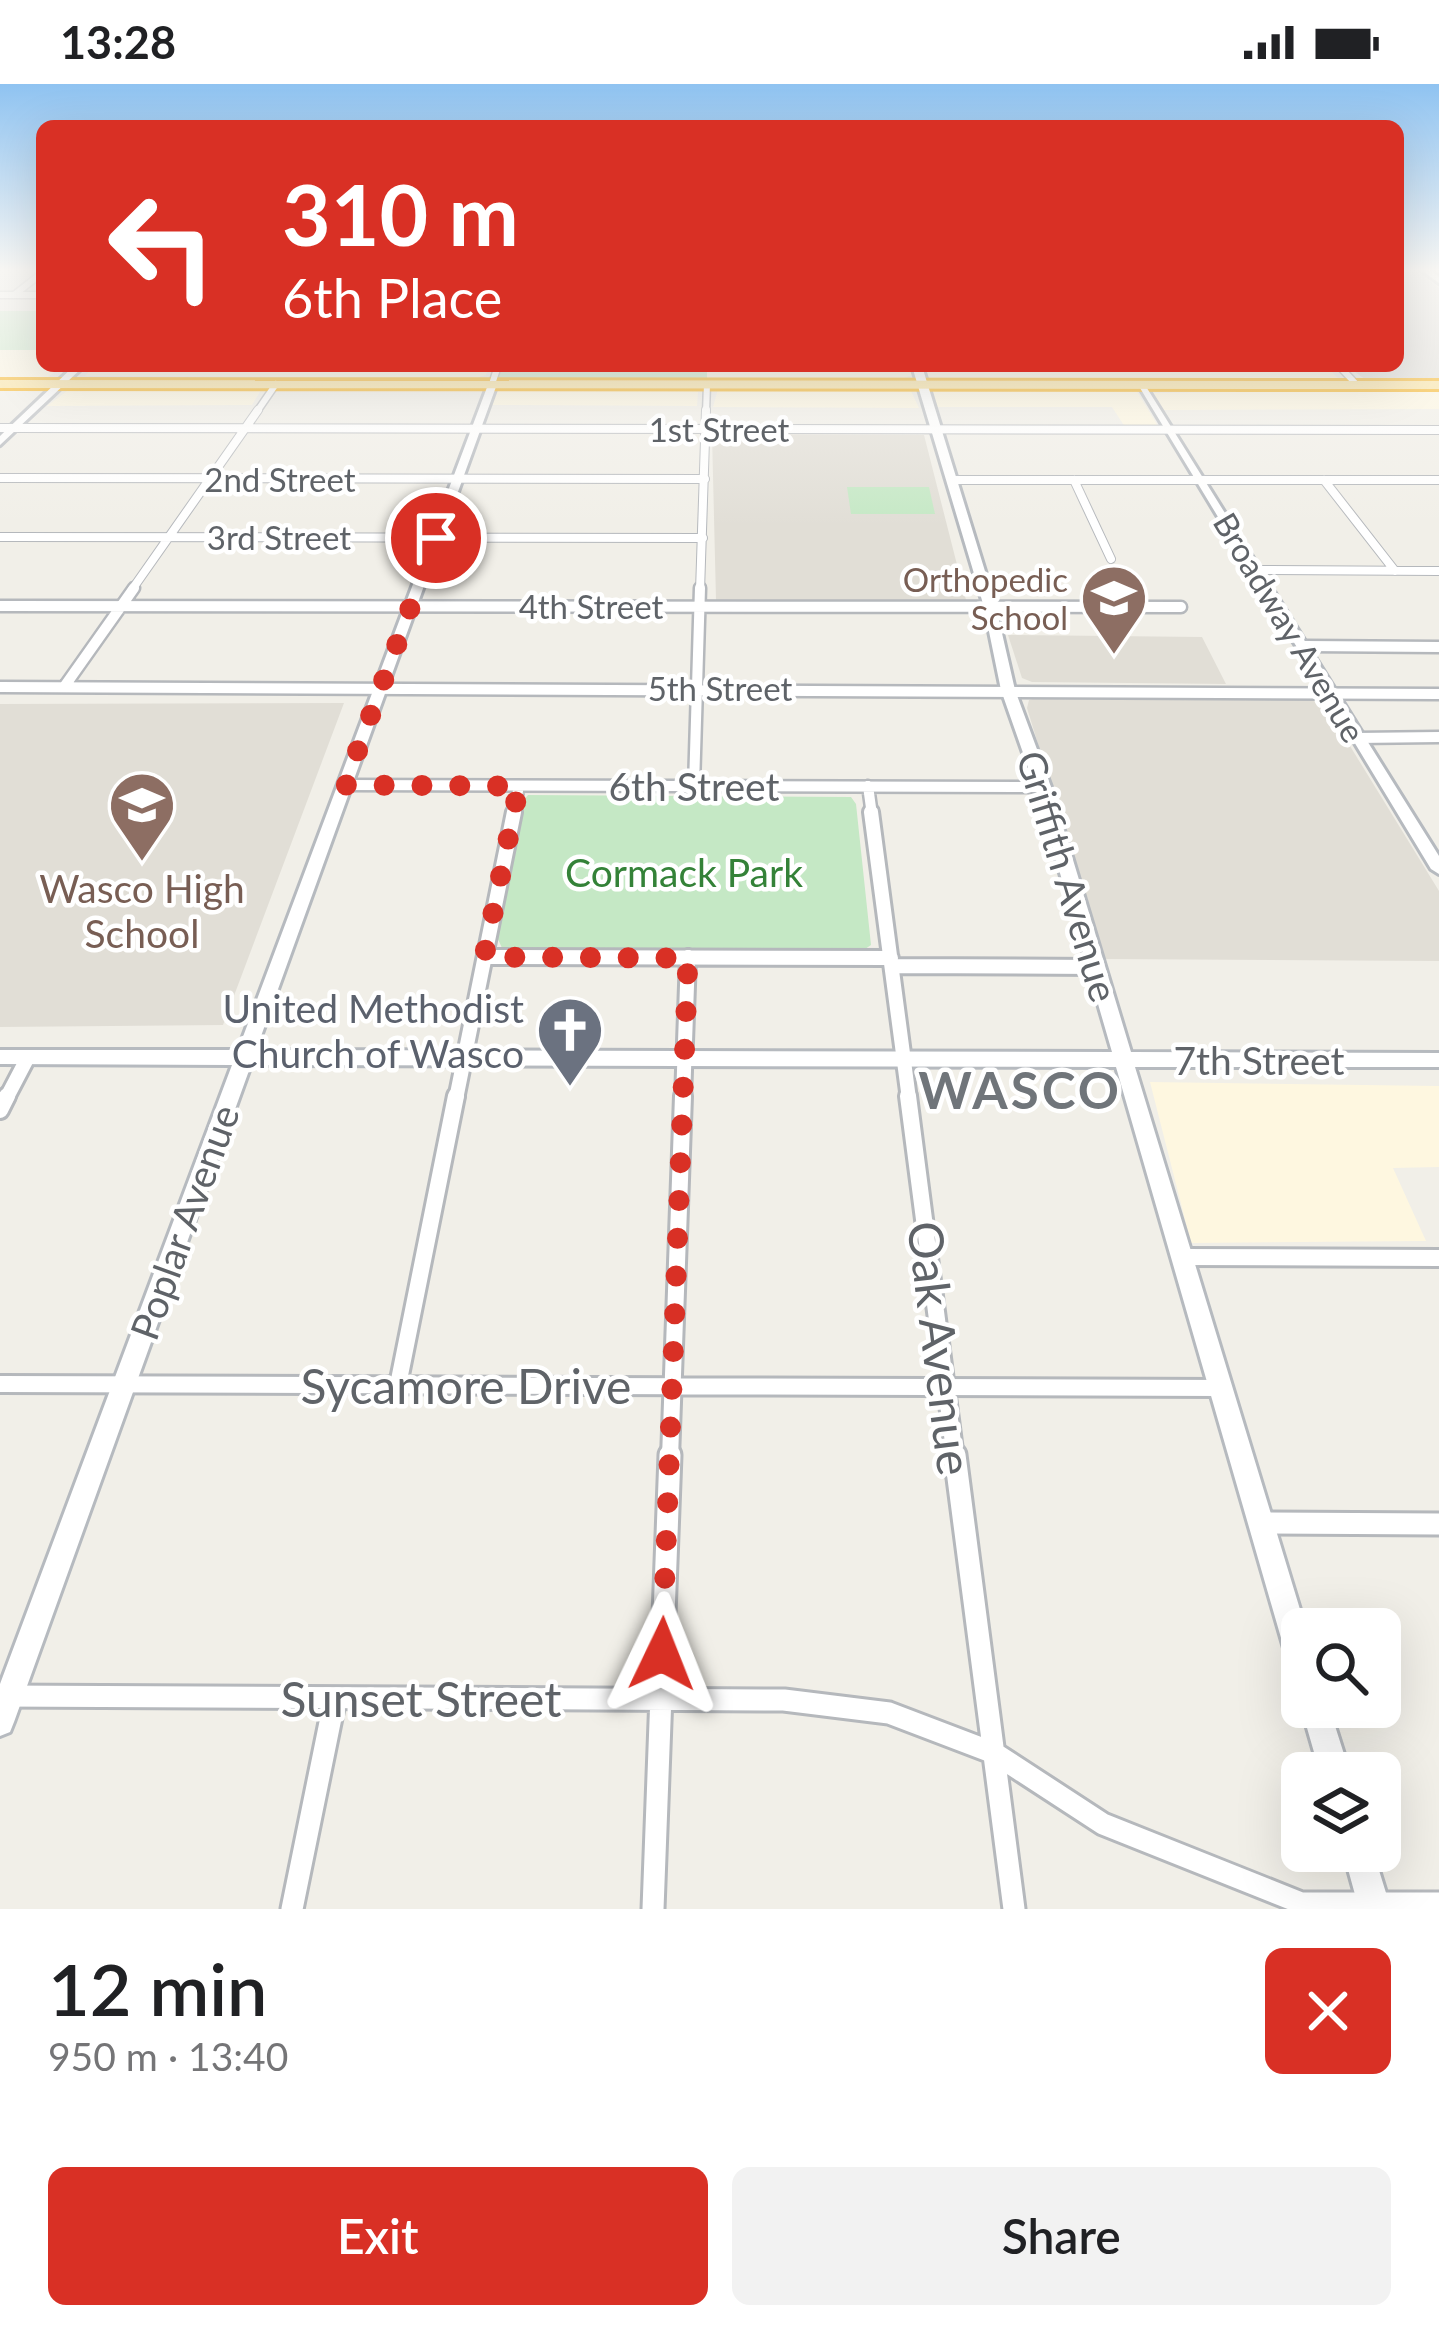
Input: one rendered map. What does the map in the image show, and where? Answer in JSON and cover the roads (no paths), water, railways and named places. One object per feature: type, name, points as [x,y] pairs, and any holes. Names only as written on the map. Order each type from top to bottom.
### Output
[{"type":"highway","points":[[0,384],[276,384],[495,375],[707,384],[919,375],[1140,385],[1439,385]]},
{"type":"main road","points":[[0,442],[73,372]]},
{"type":"main road","name":"Poplar Avenue","points":[[0,1722],[5,1696],[495,375]]},
{"type":"main road","name":"Griffith Avenue","points":[[919,375],[990,607],[1008,690],[1043,787],[1286,1608]]},
{"type":"main road","name":"Broadway Avenue","points":[[1140,385],[1305,646],[1328,692],[1431,843],[1439,869]]},
{"type":"main road","name":"7th Street","points":[[0,1057],[1439,1060]]},
{"type":"main road","points":[[1364,1872],[1374,1906]]},
{"type":"street","points":[[1345,372],[1357,385]]},
{"type":"street","points":[[64,687],[276,384]]},
{"type":"street","points":[[694,786],[707,384]]},
{"type":"street","name":"1st Street","points":[[0,428],[1439,430]]},
{"type":"street","name":"2nd Street","points":[[0,478],[705,479]]},
{"type":"street","points":[[952,480],[1437,483]]},
{"type":"street","points":[[1074,480],[1111,560]]},
{"type":"street","points":[[1324,480],[1395,571]]},
{"type":"street","name":"3rd Street","points":[[0,537],[703,538]]},
{"type":"street","points":[[1257,570],[1439,571]]},
{"type":"street","name":"4th Street","points":[[0,606],[1181,607]]},
{"type":"street","points":[[1305,646],[1439,646]]},
{"type":"street","name":"5th Street","points":[[0,687],[1439,694]]},
{"type":"street","points":[[1357,737],[1439,737]]},
{"type":"street","name":"6th Street","points":[[345,785],[1043,787]]},
{"type":"street","points":[[398,1385],[519,786]]},
{"type":"street","name":"Oak Avenue","points":[[868,786],[1014,1909]]},
{"type":"street","points":[[484,957],[1097,967]]},
{"type":"street","points":[[653,1909],[688,958]]},
{"type":"street","points":[[0,1110],[28,1057]]},
{"type":"street","points":[[1182,1257],[1438,1260]]},
{"type":"street","name":"Sycamore Drive","points":[[0,1384],[1221,1388]]},
{"type":"street","points":[[1261,1523],[1439,1524]]},
{"type":"street","name":"Sunset Street","points":[[5,1696],[784,1700],[889,1714],[994,1753],[1103,1824],[1300,1903],[1439,1904]]},
{"type":"street","points":[[292,1909],[335,1698]]},
{"type":"place","name":"Orthopedic School","points":[[1114,657]]},
{"type":"place","name":"Wasco High School","points":[[142,864]]},
{"type":"place","name":"United Methodist Church of Wasco","points":[[570,1089]]},
{"type":"district","name":"WASCO","points":[[1020,1089]]},
{"type":"park label","name":"Cormack Park","points":[[684,872]]}]
